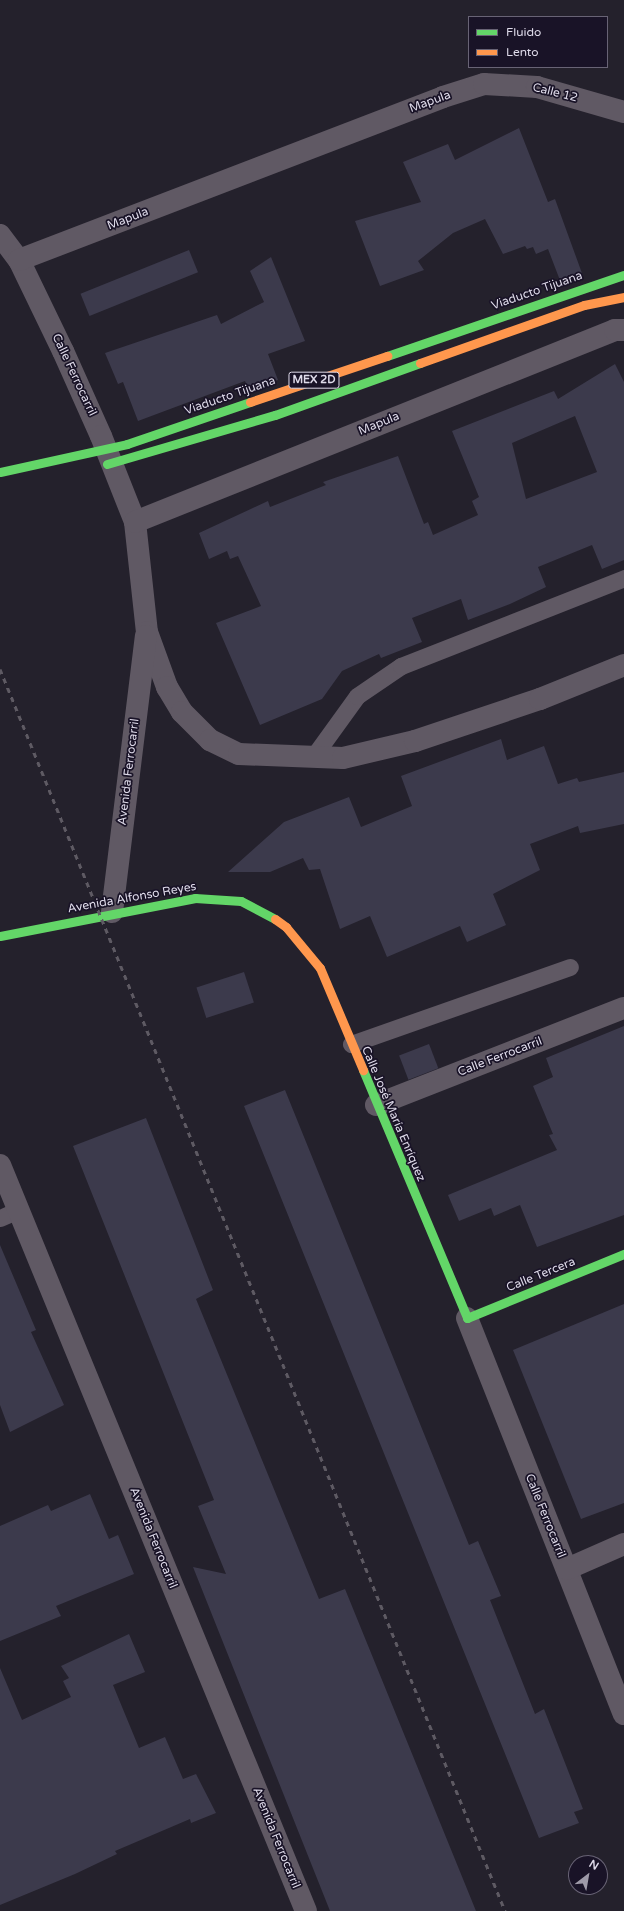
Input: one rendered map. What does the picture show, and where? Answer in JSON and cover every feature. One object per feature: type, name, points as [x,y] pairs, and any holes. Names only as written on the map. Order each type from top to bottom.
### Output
[{"type":"main road","name":"Viaducto Tijuana","points":[[0,472],[127,444],[624,275]]},
{"type":"main road","name":"MEX 2D","points":[[98,466],[142,456],[276,415],[584,305],[624,297]]},
{"type":"main road","name":"Avenida Alfonso Reyes","points":[[0,936],[112,912],[215,897],[241,901],[264,912],[286,927]]},
{"type":"main road","name":"Calle José María Enríquez","points":[[286,927],[320,968],[376,1105],[467,1318]]},
{"type":"main road","name":"Calle Tercera","points":[[467,1318],[624,1254]]},
{"type":"street","name":"Calle 12","points":[[484,84],[537,87],[624,112]]},
{"type":"street","name":"Mapula","points":[[19,260],[442,97],[484,84]]},
{"type":"street","name":"Calle Ferrocarril","points":[[0,235],[19,260],[101,436],[135,522],[146,632]]},
{"type":"street","name":"Mapula","points":[[135,522],[615,330],[624,330]]},
{"type":"street","points":[[146,632],[167,687],[182,712],[210,740],[239,754],[343,758],[415,742],[540,699],[624,664]]},
{"type":"street","name":"Avenida Ferrocarril","points":[[112,912],[146,632]]},
{"type":"street","name":"Calle Ferrocarril","points":[[376,1105],[624,1008]]},
{"type":"street","name":"Avenida Ferrocarril","points":[[0,1165],[9,1214],[306,1911]]},
{"type":"street","name":"Calle Ferrocarril","points":[[467,1318],[624,1714]]},
{"type":"street","points":[[566,1569],[624,1544]]},
{"type":"lane","points":[[313,757],[357,696],[400,666],[624,578]]},
{"type":"lane","points":[[351,1044],[570,967]]},
{"type":"building","points":[[519,128],[548,202],[555,199],[583,276],[561,283],[548,249],[536,254],[533,247],[527,249],[525,246],[503,254],[485,219],[453,233],[418,261],[424,270],[380,286],[355,221],[421,202],[403,162],[448,144],[455,160]]},
{"type":"building","points":[[189,250],[198,272],[90,316],[81,294]]},
{"type":"building","points":[[271,257],[305,341],[268,354],[278,380],[249,389],[245,381],[138,421],[123,382],[118,384],[105,353],[217,315],[221,324],[264,302],[250,271]]},
{"type":"building","points":[[615,364],[624,382],[624,560],[602,569],[592,545],[538,567],[546,587],[510,604],[468,620],[461,599],[412,618],[422,642],[381,658],[379,654],[342,671],[322,699],[260,725],[216,623],[261,606],[238,556],[230,559],[227,551],[209,559],[199,533],[268,501],[270,507],[326,485],[323,482],[398,456],[424,524],[428,522],[433,535],[478,515],[472,501],[479,497],[452,431],[554,391],[558,399]],"holes":[[[575,416],[597,472],[526,499],[512,443]]]},
{"type":"building","points":[[501,739],[507,760],[544,746],[558,784],[577,778],[579,782],[624,772],[624,824],[580,833],[578,826],[530,844],[540,870],[493,894],[506,925],[467,942],[460,926],[387,957],[370,916],[340,929],[320,869],[309,870],[303,858],[270,872],[228,872],[284,822],[349,797],[361,827],[412,806],[401,776]]},
{"type":"building","points":[[244,972],[254,1002],[206,1018],[196,987]]},
{"type":"building","points":[[624,1026],[624,1215],[537,1247],[520,1205],[494,1216],[491,1208],[459,1221],[448,1195],[557,1150],[549,1135],[553,1134],[533,1086],[553,1077],[546,1058]]},
{"type":"building","points":[[429,1044],[438,1068],[408,1080],[399,1055]]},
{"type":"building","points":[[285,1090],[469,1545],[478,1541],[501,1596],[490,1600],[535,1714],[544,1709],[583,1809],[574,1812],[579,1823],[539,1838],[244,1106]]},
{"type":"building","points":[[146,1118],[213,1290],[196,1299],[319,1599],[345,1589],[476,1911],[330,1911],[193,1567],[226,1574],[198,1506],[214,1500],[73,1146]]},
{"type":"building","points":[[0,1245],[36,1330],[31,1332],[64,1405],[10,1432],[0,1405]]},
{"type":"building","points":[[624,1304],[624,1503],[581,1519],[513,1350]]},
{"type":"building","points":[[90,1494],[109,1539],[118,1535],[134,1574],[56,1606],[61,1616],[0,1641],[0,1526],[48,1505],[51,1511]]},
{"type":"building","points":[[129,1634],[145,1672],[113,1685],[139,1748],[165,1737],[183,1779],[196,1774],[216,1813],[191,1823],[190,1819],[115,1851],[117,1854],[75,1874],[0,1905],[0,1668],[22,1720],[71,1697],[63,1681],[69,1678],[61,1666]]},
{"type":"railway","points":[[0,669],[505,1911]]},
{"type":"traffic: fast","points":[[387,356],[624,275]]},
{"type":"traffic: fast","points":[[107,464],[275,415],[420,363]]},
{"type":"traffic: fast","points":[[0,472],[127,444],[250,402]]},
{"type":"traffic: fast","points":[[0,936],[195,898],[241,901],[275,919]]},
{"type":"traffic: fast","points":[[363,1070],[467,1318],[624,1254]]},
{"type":"traffic: slow","points":[[420,363],[584,305],[624,297]]},
{"type":"traffic: slow","points":[[250,402],[387,356]]},
{"type":"traffic: slow","points":[[275,919],[286,927],[320,968],[363,1070]]}]
